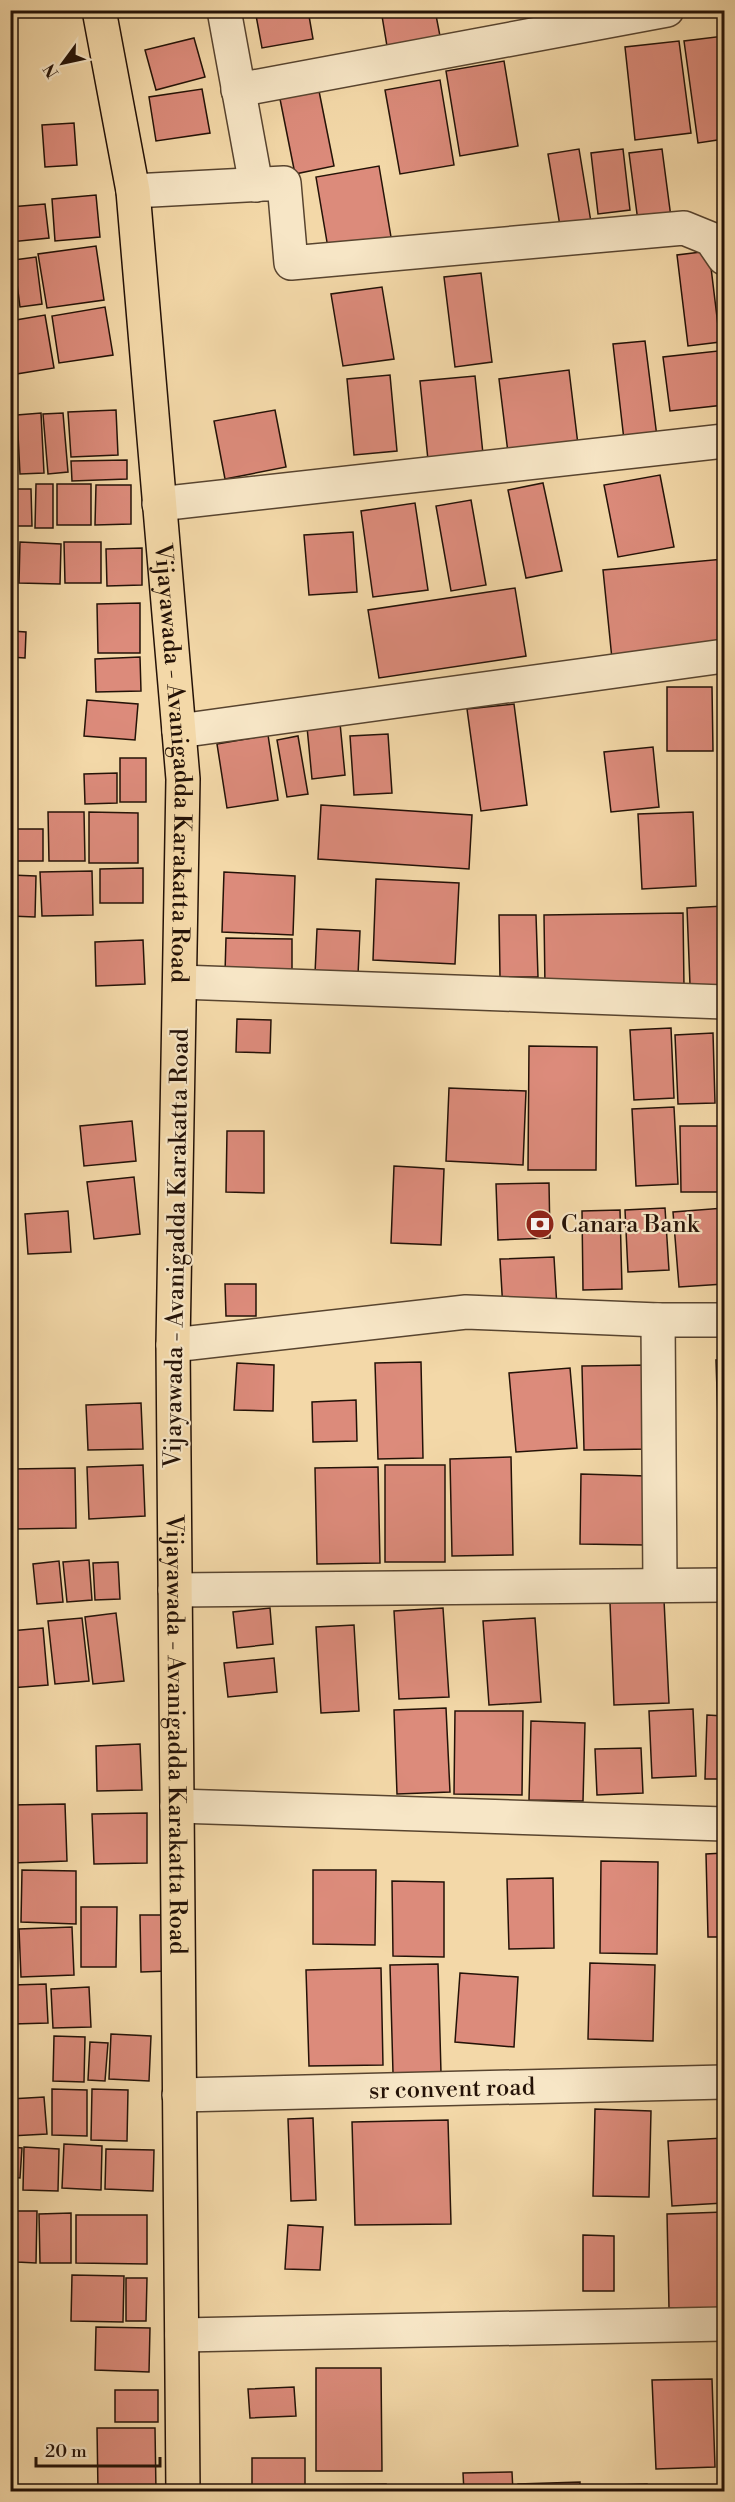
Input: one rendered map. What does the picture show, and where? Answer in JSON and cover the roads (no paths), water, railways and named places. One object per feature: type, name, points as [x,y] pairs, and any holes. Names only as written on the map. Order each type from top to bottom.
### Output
[{"type":"main road","name":"Vijayawada - Avanigadda Karakatta Road","points":[[99,10],[133,190],[183,779],[172,1345],[183,2492]]},
{"type":"street","points":[[224,10],[256,185]]},
{"type":"street","points":[[238,90],[667,10]]},
{"type":"street","points":[[133,190],[284,183],[291,263],[684,228],[711,239],[724,258]]},
{"type":"street","points":[[159,504],[724,441]]},
{"type":"street","points":[[179,731],[724,656]]},
{"type":"street","points":[[180,982],[724,1002]]},
{"type":"street","points":[[172,1345],[466,1312],[658,1320],[724,1320]]},
{"type":"street","points":[[658,1320],[660,1586]]},
{"type":"street","points":[[175,1590],[724,1585]]},
{"type":"street","points":[[177,1806],[724,1824]]},
{"type":"street","name":"sr convent road","points":[[180,2095],[724,2082]]},
{"type":"street","points":[[182,2335],[724,2324]]},
{"type":"place","name":"Canara Bank","points":[[540,1224]]}]
